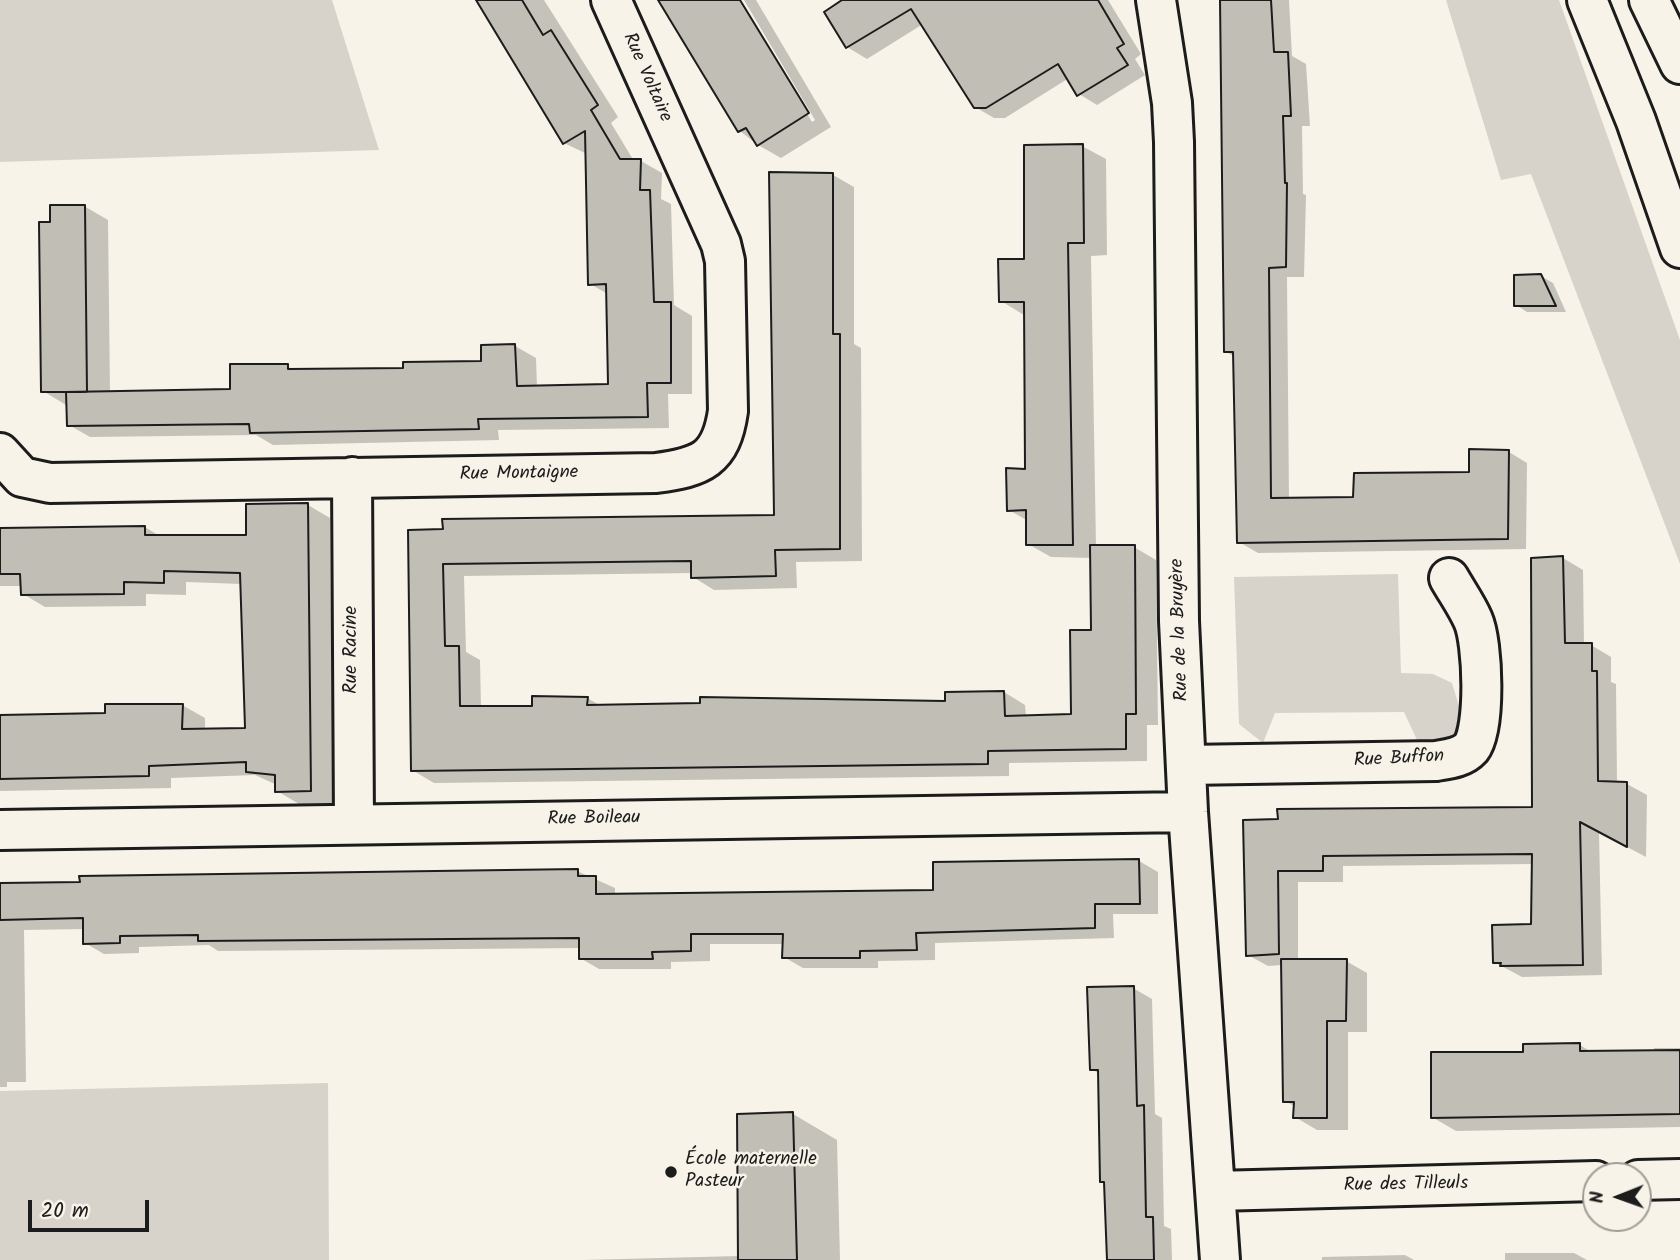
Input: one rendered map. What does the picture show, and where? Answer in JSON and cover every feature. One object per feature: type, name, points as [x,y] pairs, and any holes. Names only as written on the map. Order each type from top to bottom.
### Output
[{"type":"main road","name":"Rue Voltaire","points":[[611,0],[682,156]]},
{"type":"main road","name":"Rue de la Bruyère","points":[[1156,0],[1172,103],[1174,142],[1179,621],[1188,812],[1220,1260]]},
{"type":"main road","points":[[1587,0],[1636,121],[1680,248]]},
{"type":"main road","points":[[1649,0],[1680,64]]},
{"type":"main road","name":"Rue Montaigne","points":[[6,462],[35,482],[50,483],[656,473],[687,469],[712,456],[725,429],[728,411],[725,261],[682,156]]},
{"type":"main road","name":"Rue Racine","points":[[352,477],[354,823]]},
{"type":"main road","name":"Rue Buffon","points":[[1186,765],[1436,761],[1462,755],[1477,737],[1480,723],[1480,651],[1473,619],[1449,578]]},
{"type":"main road","name":"Rue Boileau","points":[[0,830],[1188,812]]},
{"type":"main road","points":[[1652,1180],[1680,1179]]},
{"type":"main road","name":"Rue des Tilleuls","points":[[1215,1191],[1582,1181]]},
{"type":"shaded area","points":[[0,0],[332,0],[379,150],[0,162]]},
{"type":"shaded area","points":[[1446,0],[1559,0],[1680,340],[1680,564],[1531,174],[1501,180]]},
{"type":"shaded area","points":[[1398,574],[1401,673],[1433,674],[1452,683],[1462,716],[1457,736],[1423,753],[1404,712],[1275,713],[1263,743],[1239,724],[1234,577]]},
{"type":"shaded area","points":[[328,1083],[329,1260],[0,1260],[0,1091]]},
{"type":"building","points":[[476,0],[522,0],[543,35],[551,30],[598,105],[591,110],[620,159],[641,159],[640,190],[650,190],[654,302],[671,302],[671,383],[647,383],[648,417],[478,419],[479,429],[250,433],[249,424],[67,426],[66,392],[230,389],[230,364],[288,364],[288,369],[403,368],[403,362],[481,361],[481,345],[515,344],[517,386],[608,384],[606,284],[588,285],[585,131],[563,144]]},
{"type":"building","points":[[658,0],[740,0],[809,113],[757,146],[746,128],[738,132]]},
{"type":"building","points":[[842,0],[1098,0],[1124,44],[1117,48],[1128,65],[1077,96],[1058,64],[986,108],[974,108],[911,9],[846,48],[824,12]]},
{"type":"building","points":[[1220,0],[1271,0],[1274,52],[1288,52],[1291,116],[1283,116],[1287,183],[1286,267],[1269,268],[1271,498],[1353,497],[1354,473],[1469,472],[1469,449],[1509,450],[1508,539],[1237,543],[1233,352],[1224,352]]},
{"type":"building","points":[[1083,144],[1084,243],[1068,243],[1073,545],[1026,545],[1026,510],[1007,511],[1006,468],[1025,469],[1024,302],[999,302],[998,259],[1024,259],[1024,145]]},
{"type":"building","points":[[769,172],[833,173],[833,334],[840,334],[840,549],[775,550],[776,576],[691,578],[691,561],[443,564],[445,646],[459,646],[460,706],[532,706],[532,696],[588,697],[587,705],[700,703],[700,697],[945,701],[945,692],[1004,691],[1005,716],[1071,714],[1070,630],[1091,630],[1090,545],[1135,545],[1136,714],[1126,714],[1126,749],[988,751],[988,764],[411,771],[408,530],[443,529],[442,519],[774,515]]},
{"type":"building","points":[[50,205],[85,205],[87,392],[41,392],[39,222],[50,222]]},
{"type":"building","points":[[1541,274],[1556,306],[1514,306],[1514,275]]},
{"type":"building","points":[[308,503],[311,791],[275,792],[275,775],[246,772],[246,762],[149,766],[149,776],[0,779],[0,715],[105,713],[105,704],[183,704],[182,729],[245,728],[240,573],[164,571],[164,583],[124,582],[124,594],[21,595],[20,574],[0,574],[0,528],[145,526],[145,535],[246,535],[246,504]]},
{"type":"building","points":[[1563,556],[1565,643],[1592,643],[1592,671],[1597,671],[1598,781],[1627,782],[1627,847],[1580,822],[1583,965],[1500,966],[1501,963],[1493,963],[1492,925],[1531,924],[1532,854],[1323,856],[1323,871],[1278,871],[1279,954],[1246,956],[1243,820],[1278,819],[1277,809],[1532,807],[1531,558]]},
{"type":"building","points":[[1139,859],[1140,904],[1095,904],[1095,928],[916,933],[917,950],[860,951],[860,958],[782,958],[783,934],[691,934],[691,951],[652,952],[653,959],[579,959],[579,938],[198,941],[198,935],[120,936],[120,943],[83,944],[83,918],[0,920],[0,883],[80,882],[79,876],[578,869],[578,876],[596,876],[596,894],[933,890],[933,862]]},
{"type":"building","points":[[1281,959],[1347,959],[1346,1021],[1327,1021],[1327,1118],[1293,1118],[1294,1102],[1283,1102]]},
{"type":"building","points":[[1134,986],[1137,1106],[1144,1105],[1146,1217],[1153,1217],[1154,1260],[1107,1260],[1104,1182],[1100,1182],[1098,1070],[1090,1070],[1087,987]]},
{"type":"building","points":[[1580,1043],[1580,1051],[1680,1050],[1680,1114],[1431,1118],[1431,1052],[1523,1052],[1523,1044]]},
{"type":"building","points":[[793,1112],[797,1260],[738,1260],[737,1114]]},
{"type":"place","name":"École maternelle Pasteur","points":[[671,1172]]}]
